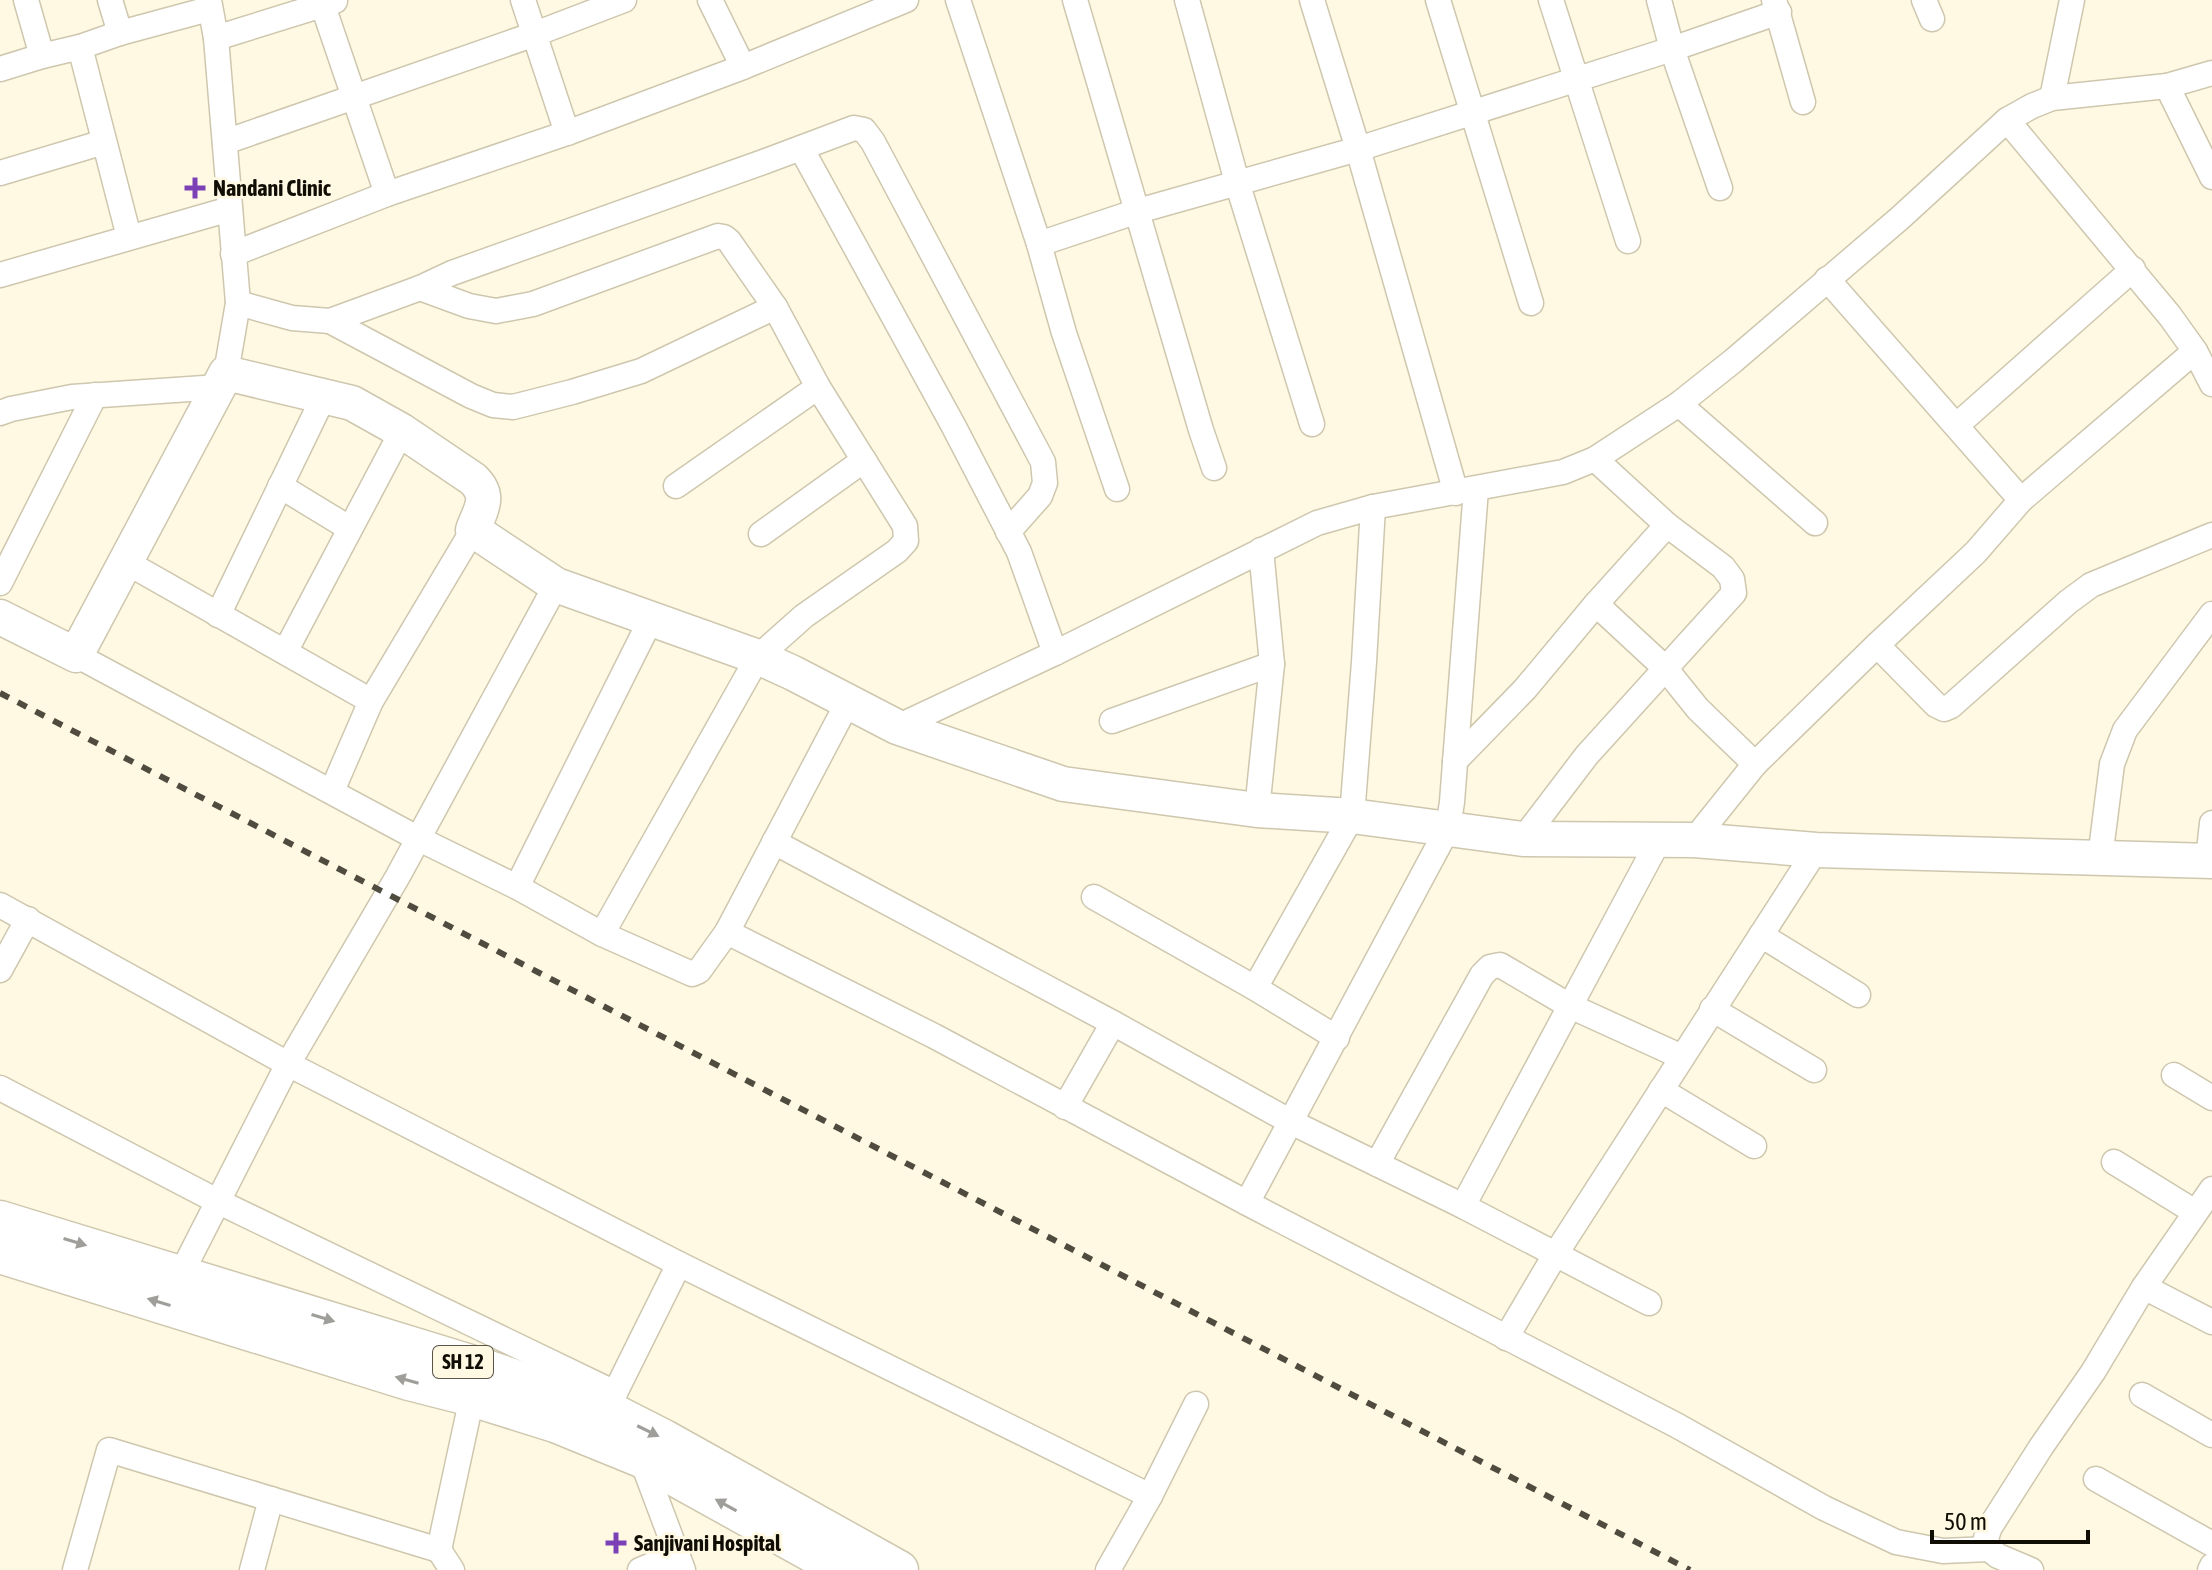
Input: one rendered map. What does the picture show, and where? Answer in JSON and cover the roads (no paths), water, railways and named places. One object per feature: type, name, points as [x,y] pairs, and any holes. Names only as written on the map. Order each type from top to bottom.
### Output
[{"type":"main road","name":"SH 12","points":[[0,1220],[480,1367],[611,1402],[664,1439],[899,1570]]},
{"type":"main road","name":"SH 12","points":[[0,1254],[555,1423],[641,1458],[843,1570]]},
{"type":"street","points":[[26,0],[42,56]]},
{"type":"street","points":[[110,0],[120,33]]},
{"type":"street","points":[[523,0],[567,133]]},
{"type":"street","points":[[225,142],[624,0]]},
{"type":"street","points":[[710,0],[743,67]]},
{"type":"street","points":[[233,254],[387,194],[567,133],[743,67],[906,0]]},
{"type":"street","points":[[958,0],[1117,489]]},
{"type":"street","points":[[1075,0],[1214,468]]},
{"type":"street","points":[[1187,0],[1237,182],[1312,424]]},
{"type":"street","points":[[1247,1203],[1448,828],[1455,761],[1466,491],[1444,454],[1358,149],[1312,0]]},
{"type":"street","points":[[1438,0],[1531,303]]},
{"type":"street","points":[[1551,0],[1628,241]]},
{"type":"street","points":[[1659,0],[1672,49],[1720,188]]},
{"type":"street","points":[[2052,98],[2072,0]]},
{"type":"street","points":[[216,38],[327,2],[387,194]]},
{"type":"street","points":[[0,69],[80,47],[209,4],[216,38],[237,308],[225,375],[76,655]]},
{"type":"street","points":[[1039,244],[1138,211],[1358,149],[1672,49],[1776,6],[1803,102]]},
{"type":"street","points":[[80,47],[129,237]]},
{"type":"street","points":[[897,727],[1055,653],[1317,523],[1373,507],[1563,472],[1595,459],[1679,404],[1733,361],[1900,218],[2007,120],[2052,98],[2167,86],[2212,73]]},
{"type":"street","points":[[2167,86],[2212,177]]},
{"type":"street","points":[[2007,120],[2170,316],[2195,351],[2212,384]]},
{"type":"street","points":[[330,321],[452,273],[854,128],[864,130],[1043,462],[1045,483],[1017,551]]},
{"type":"street","points":[[0,173],[104,142]]},
{"type":"street","points":[[801,148],[953,425],[1017,551],[1055,653]]},
{"type":"street","points":[[0,275],[230,209]]},
{"type":"street","points":[[420,288],[469,306],[496,311],[533,304],[718,236],[724,237],[775,307],[818,387],[905,526],[906,541],[897,551],[804,616],[766,650],[602,934]]},
{"type":"street","points":[[1957,425],[2133,269]]},
{"type":"street","points":[[1827,279],[2021,500]]},
{"type":"street","points":[[237,308],[330,321],[471,396],[493,405],[513,407],[641,371],[775,307]]},
{"type":"street","points":[[1694,840],[1755,764],[1976,552],[2021,500],[2195,351]]},
{"type":"street","points":[[0,413],[56,400],[225,375],[352,403],[402,431],[482,488],[484,499],[473,530],[371,701],[332,791]]},
{"type":"street","points":[[676,486],[818,387]]},
{"type":"street","points":[[0,583],[95,395]]},
{"type":"street","points":[[218,615],[324,396]]},
{"type":"street","points":[[1679,404],[1815,523]]},
{"type":"street","points":[[285,652],[402,431]]},
{"type":"street","points":[[1523,839],[1587,755],[1734,593],[1732,579],[1723,567],[1667,525],[1595,459]]},
{"type":"street","points":[[761,534],[864,460]]},
{"type":"street","points":[[280,486],[349,528]]},
{"type":"street","points":[[1255,988],[1352,816],[1373,507]]},
{"type":"street","points":[[1455,761],[1525,689],[1667,525]]},
{"type":"street","points":[[473,530],[556,585],[651,619],[766,650],[793,673],[897,727],[1063,784],[1257,810],[1352,816],[1523,839],[1694,840],[1816,850],[2210,861],[2212,823]]},
{"type":"street","points":[[1877,645],[1936,705],[1944,709],[2091,585],[2212,535]]},
{"type":"street","points":[[1257,810],[1272,664],[1261,550]]},
{"type":"street","points":[[126,562],[371,701]]},
{"type":"street","points":[[181,1274],[288,1064],[419,839],[556,585]]},
{"type":"street","points":[[1596,604],[1665,668],[1698,709],[1755,764]]},
{"type":"street","points":[[2100,858],[2112,764],[2125,730],[2212,614]]},
{"type":"street","points":[[0,617],[602,934],[692,974],[699,971],[727,932],[848,702]]},
{"type":"street","points":[[517,887],[651,619]]},
{"type":"street","points":[[1112,721],[1272,664]]},
{"type":"street","points":[[1463,1206],[1659,840]]},
{"type":"street","points":[[774,842],[1291,1122],[1463,1206],[1649,1303]]},
{"type":"street","points":[[1506,1338],[1555,1255],[1816,850]]},
{"type":"street","points":[[1094,897],[1337,1038]]},
{"type":"street","points":[[0,905],[288,1064],[679,1264],[1150,1496]]},
{"type":"street","points":[[0,970],[28,919]]},
{"type":"street","points":[[727,932],[934,1036],[1247,1203],[1676,1425],[1824,1508],[1896,1542],[1943,1551],[1989,1549]]},
{"type":"street","points":[[1761,935],[1858,995]]},
{"type":"street","points":[[1377,1164],[1482,975],[1490,967],[1500,965],[1570,1006],[1682,1057]]},
{"type":"street","points":[[1712,1009],[1814,1070]]},
{"type":"street","points":[[1065,1107],[1113,1023]]},
{"type":"street","points":[[2174,1075],[2212,1098]]},
{"type":"street","points":[[0,1088],[611,1402],[679,1264]]},
{"type":"street","points":[[1661,1090],[1754,1146]]},
{"type":"street","points":[[2114,1162],[2195,1212]]},
{"type":"street","points":[[2031,1570],[1989,1549],[1986,1538],[1990,1527],[2093,1372],[2144,1287],[2212,1189]]},
{"type":"street","points":[[2144,1287],[2212,1322]]},
{"type":"street","points":[[2142,1395],[2212,1435]]},
{"type":"street","points":[[75,1570],[109,1450],[271,1499],[441,1563],[472,1397]]},
{"type":"street","points":[[1108,1570],[1150,1496],[1196,1404]]},
{"type":"street","points":[[640,1570],[680,1562],[641,1458]]},
{"type":"street","points":[[2096,1479],[2212,1544]]},
{"type":"street","points":[[252,1570],[271,1499]]},
{"type":"railway","points":[[0,693],[1690,1570]]},
{"type":"place","name":"Nandani Clinic","points":[[195,188]]},
{"type":"place","name":"Sanjivani Hospital","points":[[616,1543]]}]
